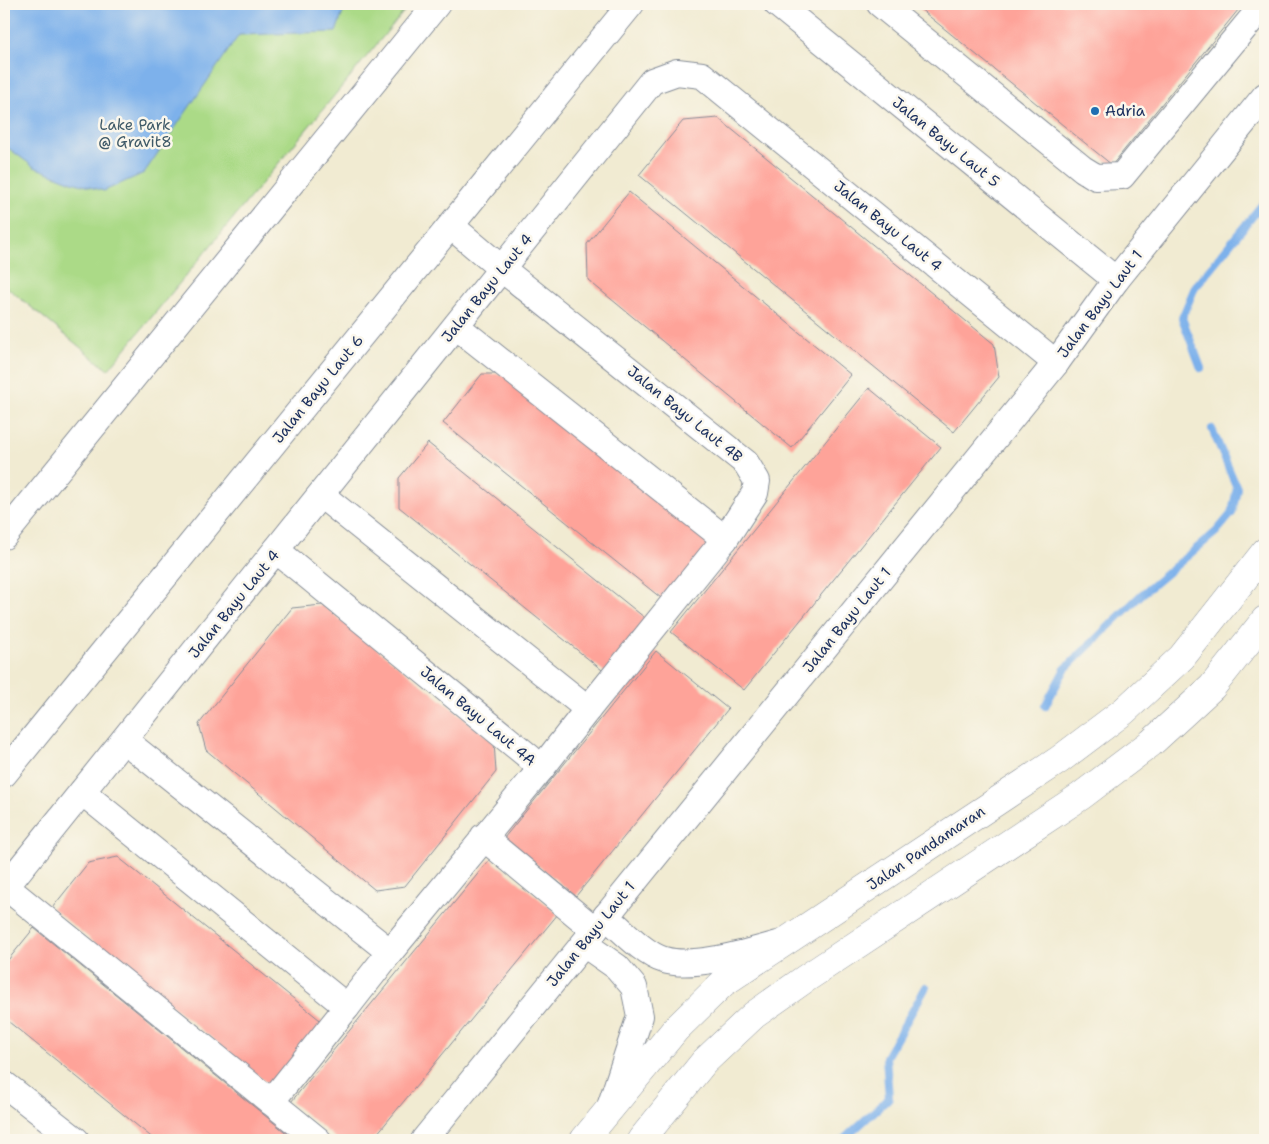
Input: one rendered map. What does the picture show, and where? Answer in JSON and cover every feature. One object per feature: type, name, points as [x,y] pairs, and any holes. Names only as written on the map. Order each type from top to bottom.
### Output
[{"type":"main road","name":"Jalan Pandamaran","points":[[584,1140],[675,1030],[723,983],[1059,760],[1124,710],[1182,657],[1265,552]]},
{"type":"main road","points":[[642,1140],[704,1062],[754,1015],[813,973],[1081,796],[1151,743],[1212,687],[1265,620]]},
{"type":"street","points":[[4,536],[437,4]]},
{"type":"street","name":"Jalan Bayu Laut 6","points":[[4,774],[631,4]]},
{"type":"street","name":"Jalan Bayu Laut 5","points":[[777,4],[1116,280]]},
{"type":"street","points":[[880,4],[1096,178],[1122,176],[1264,4]]},
{"type":"street","name":"Jalan Bayu Laut 4","points":[[5,888],[652,82],[677,72],[702,75],[1056,363]]},
{"type":"street","name":"Jalan Bayu Laut 1","points":[[424,1140],[1056,363],[1116,280],[1265,96]]},
{"type":"street","name":"Jalan Bayu Laut 4B","points":[[451,226],[502,269],[746,462],[758,481],[755,493],[725,539],[588,709]]},
{"type":"street","points":[[456,326],[725,539]]},
{"type":"street","points":[[321,495],[588,709]]},
{"type":"street","name":"Jalan Bayu Laut 4A","points":[[276,550],[528,756],[541,769],[588,709]]},
{"type":"street","points":[[124,740],[390,952]]},
{"type":"street","points":[[272,1102],[390,952],[541,769]]},
{"type":"street","points":[[82,792],[347,1007]]},
{"type":"street","points":[[483,837],[595,930],[616,967],[634,987],[640,1016],[610,1108]]},
{"type":"street","points":[[5,888],[318,1140]]},
{"type":"street","points":[[595,930],[633,941],[664,960],[708,961],[783,943]]},
{"type":"street","points":[[4,1084],[76,1140]]},
{"type":"green space","name":"Lake Park @ Gravit8","points":[[4,4],[410,4],[108,370],[4,285]]},
{"type":"water","points":[[4,4],[346,4],[336,32],[239,35],[144,173],[104,191],[72,182],[34,167],[4,145]]},
{"type":"building","name":"Adria","points":[[914,4],[1243,4],[1112,165]]},
{"type":"building","points":[[718,118],[994,344],[999,377],[954,432],[639,175],[683,121]]},
{"type":"building","points":[[629,192],[851,375],[792,448],[588,280],[587,244]]},
{"type":"building","points":[[482,374],[504,374],[714,542],[666,602],[443,423]]},
{"type":"building","points":[[869,388],[941,447],[744,690],[671,632]]},
{"type":"building","points":[[428,443],[650,622],[607,674],[399,507],[399,478]]},
{"type":"building","points":[[322,605],[494,742],[496,772],[405,886],[375,890],[206,750],[199,724],[292,608]]},
{"type":"building","points":[[656,651],[728,709],[576,896],[504,838]]},
{"type":"building","points":[[118,857],[325,1024],[273,1088],[52,908],[88,863]]},
{"type":"building","points":[[490,859],[558,914],[372,1140],[338,1140],[291,1102]]},
{"type":"building","points":[[34,928],[295,1140],[155,1140],[4,1018],[4,965]]},
{"type":"waterway","points":[[1201,368],[1182,318],[1195,287],[1265,201]]},
{"type":"waterway","points":[[1045,706],[1065,669],[1141,595],[1216,532],[1232,513],[1237,488],[1212,429]]},
{"type":"waterway","points":[[843,1140],[889,1098],[886,1057],[926,987]]},
{"type":"place","name":"Adria","points":[[1095,111]]}]
